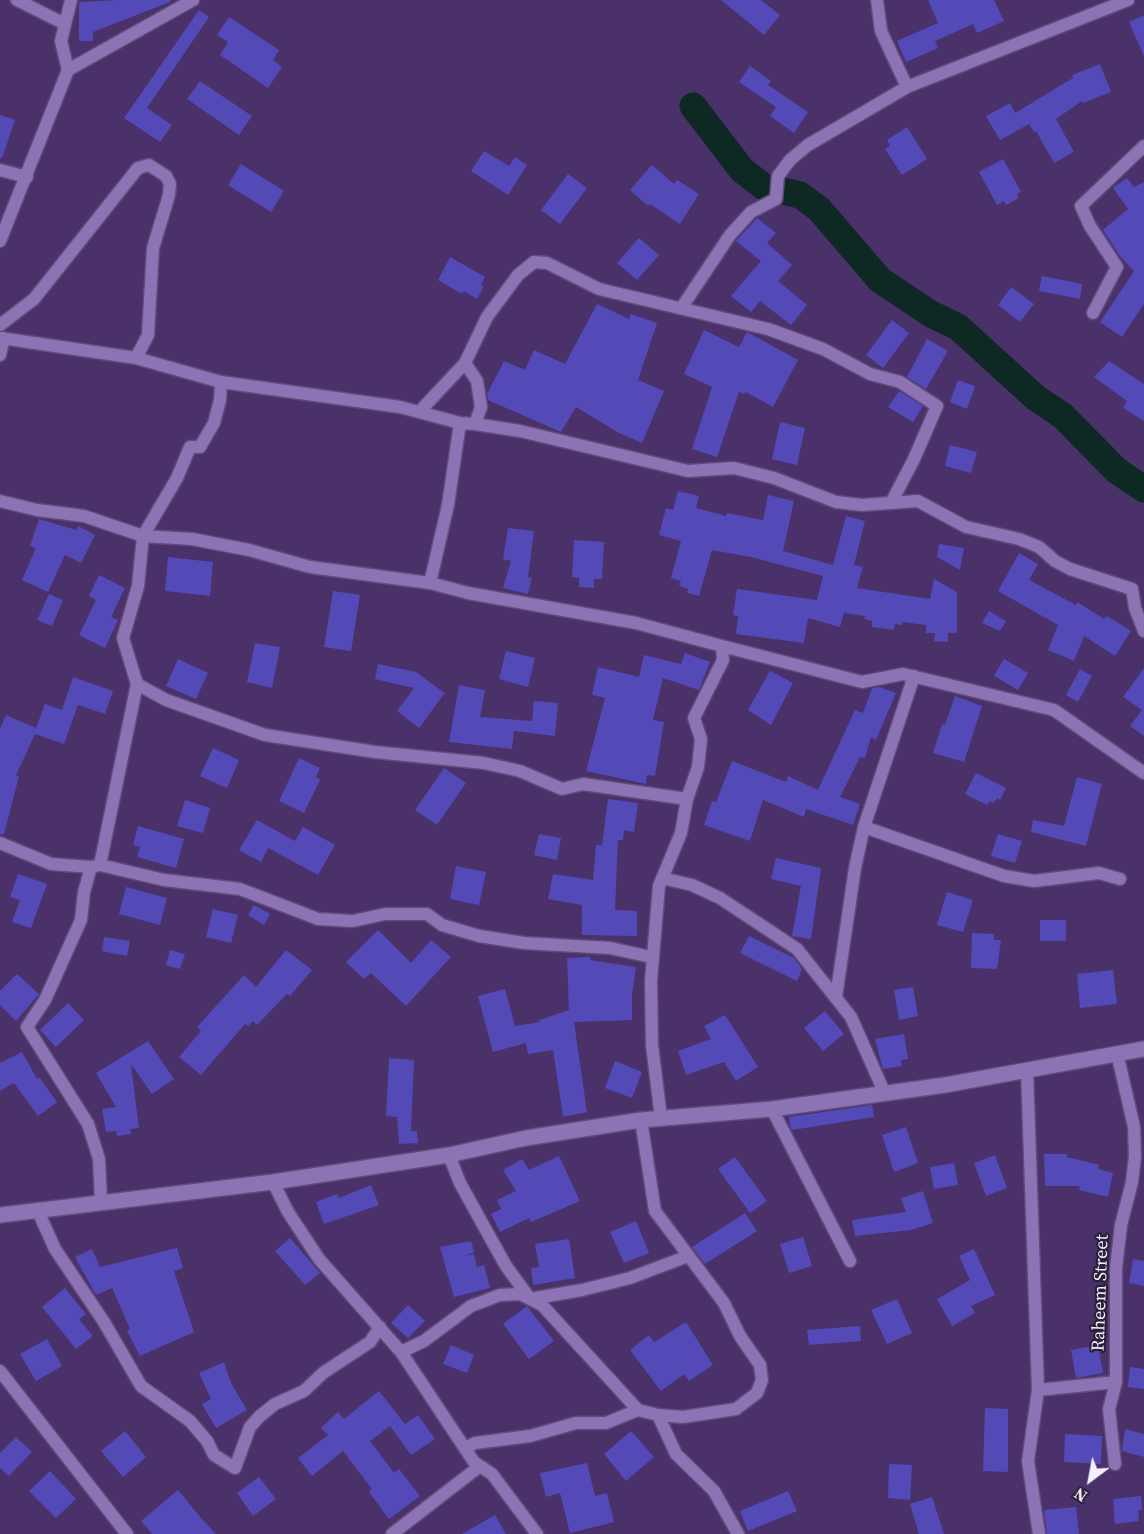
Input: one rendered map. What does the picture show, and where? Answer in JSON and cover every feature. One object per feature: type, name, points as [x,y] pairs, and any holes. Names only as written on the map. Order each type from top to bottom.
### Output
[{"type":"street","points":[[17,0],[63,23]]},
{"type":"street","points":[[0,241],[68,70],[61,41],[63,23],[70,0]]},
{"type":"street","points":[[68,70],[193,0]]},
{"type":"street","points":[[877,0],[881,31],[907,87]]},
{"type":"street","points":[[682,307],[730,236],[751,212],[776,199],[778,176],[790,160],[808,146],[907,87],[1128,0]]},
{"type":"street","points":[[1093,313],[1117,267],[1090,226],[1081,207],[1144,146]]},
{"type":"street","points":[[0,325],[34,299],[65,256],[138,168],[149,165],[166,176],[170,184],[170,195],[153,248],[148,335],[136,358]]},
{"type":"street","points":[[0,170],[27,177]]},
{"type":"street","points":[[420,411],[465,363],[500,299],[518,276],[534,262],[547,263],[599,289],[768,329],[823,349],[870,374],[900,382],[937,406],[914,459],[891,503]]},
{"type":"street","points":[[0,355],[2,338],[136,358],[221,382],[420,411],[460,423],[520,432],[688,471],[734,468],[774,478],[836,502],[862,505],[918,501],[966,527],[1019,539],[1039,547],[1055,561],[1070,569],[1132,589],[1135,608],[1144,631]]},
{"type":"street","points":[[465,363],[477,381],[481,407],[475,424]]},
{"type":"street","points":[[101,1202],[99,1159],[88,1124],[27,1027],[45,1000],[81,920],[84,892],[96,866],[137,684],[123,638],[138,586],[143,536],[177,478],[190,447],[200,447],[213,423],[220,400],[221,382]]},
{"type":"street","points":[[430,583],[448,505],[460,423]]},
{"type":"street","points":[[0,501],[38,510],[84,516],[143,536],[192,539],[249,550],[310,567],[373,578],[430,583],[468,593],[636,623],[862,682],[903,674],[914,676],[1054,710],[1144,773]]},
{"type":"street","points":[[661,1118],[652,1045],[651,957],[659,886],[681,833],[687,799],[698,767],[701,740],[694,718],[723,660],[722,646]]},
{"type":"street","points":[[836,997],[855,868],[864,826],[914,676]]},
{"type":"street","points":[[137,684],[166,700],[266,735],[375,752],[484,763],[520,771],[561,789],[583,784],[687,799]]},
{"type":"street","points":[[864,826],[1004,876],[1034,881],[1099,873],[1120,879]]},
{"type":"street","points":[[0,843],[51,864],[96,866],[164,880],[240,889],[318,919],[353,921],[385,914],[426,914],[442,925],[479,936],[524,943],[610,948],[651,957]]},
{"type":"street","points":[[662,878],[701,889],[769,928],[798,949],[851,1017],[885,1094]]},
{"type":"street","points":[[0,1215],[273,1182],[449,1155],[526,1138],[641,1120],[772,1109],[885,1094],[1144,1049]]},
{"type":"street","name":"Raheem Street","points":[[1115,1464],[1109,1409],[1116,1382],[1116,1269],[1121,1225],[1132,1182],[1135,1156],[1134,1127],[1117,1053]]},
{"type":"street","points":[[1027,1069],[1038,1390],[1028,1461],[1039,1534]]},
{"type":"street","points":[[772,1109],[850,1261]]},
{"type":"street","points":[[401,1352],[424,1341],[471,1306],[500,1295],[520,1294],[542,1305],[560,1322],[638,1410],[658,1415],[683,1417],[736,1409],[757,1393],[762,1380],[760,1365],[740,1336],[724,1303],[655,1211],[641,1120]]},
{"type":"street","points":[[449,1155],[460,1183],[506,1266],[530,1299]]},
{"type":"street","points":[[273,1182],[288,1212],[319,1259],[401,1352],[465,1448],[480,1466],[492,1473],[537,1534]]},
{"type":"street","points":[[37,1209],[55,1249],[104,1322],[141,1386],[190,1421],[207,1441],[214,1455],[235,1468],[250,1427],[260,1416],[275,1404],[304,1391],[323,1373],[370,1342],[380,1327]]},
{"type":"street","points":[[530,1299],[582,1290],[630,1278],[688,1256]]},
{"type":"street","points":[[0,1371],[4,1386],[127,1534]]},
{"type":"street","points":[[1038,1390],[1116,1382]]},
{"type":"street","points":[[465,1448],[475,1443],[530,1436],[576,1423],[606,1423],[638,1410]]},
{"type":"street","points":[[658,1415],[676,1454],[714,1491],[738,1534]]},
{"type":"street","points":[[392,1534],[480,1466]]},
{"type":"building","points":[[170,0],[170,2],[93,32],[93,41],[79,41],[79,2]]},
{"type":"building","points":[[721,0],[761,0],[780,15],[764,35]]},
{"type":"building","points":[[928,0],[994,0],[1004,21],[977,33],[973,24],[935,41],[938,48],[906,62],[897,41],[938,23]]},
{"type":"building","points":[[199,10],[209,17],[147,108],[172,125],[160,142],[124,118]]},
{"type":"building","points":[[1144,15],[1144,56],[1129,22]]},
{"type":"building","points":[[229,17],[279,50],[273,60],[282,67],[268,88],[220,55],[228,42],[217,35]]},
{"type":"building","points":[[1100,64],[1111,92],[1083,103],[1082,101],[1056,119],[1074,152],[1054,163],[1036,131],[1034,132],[1029,124],[1000,140],[986,116],[1010,103],[1015,113],[1073,78],[1072,75]]},
{"type":"building","points":[[750,66],[771,81],[768,85],[808,112],[794,133],[770,116],[776,107],[739,82]]},
{"type":"building","points":[[200,81],[252,116],[239,135],[187,99]]},
{"type":"building","points":[[0,115],[15,120],[2,158],[0,158]]},
{"type":"building","points":[[907,127],[927,159],[902,175],[885,149],[890,146],[887,140]]},
{"type":"building","points":[[484,151],[509,166],[515,157],[527,165],[508,195],[471,171]]},
{"type":"building","points":[[1003,159],[1021,192],[1017,194],[1019,198],[1006,205],[1004,201],[997,205],[979,172]]},
{"type":"building","points":[[241,164],[284,191],[271,212],[228,185]]},
{"type":"building","points":[[652,165],[674,184],[677,180],[699,194],[680,224],[650,204],[648,206],[630,190]]},
{"type":"building","points":[[568,174],[587,188],[560,224],[541,210]]},
{"type":"building","points":[[1127,178],[1134,187],[1144,182],[1144,304],[1122,337],[1100,322],[1134,271],[1120,256],[1103,230],[1128,209],[1113,188]]},
{"type":"building","points":[[757,218],[776,233],[767,243],[792,265],[778,281],[807,305],[791,325],[760,301],[751,312],[731,296],[761,261],[736,241]]},
{"type":"building","points":[[639,238],[659,255],[637,280],[617,263]]},
{"type":"building","points":[[450,257],[485,277],[481,285],[484,286],[477,299],[464,291],[462,294],[438,280]]},
{"type":"building","points":[[1042,276],[1082,284],[1080,299],[1039,291]]},
{"type":"building","points":[[1011,287],[1034,304],[1020,322],[998,305]]},
{"type":"building","points":[[597,304],[629,319],[631,314],[657,323],[638,380],[664,391],[642,443],[619,433],[576,407],[561,432],[488,400],[487,394],[504,361],[525,370],[534,350],[565,364]]},
{"type":"building","points":[[892,320],[909,333],[883,368],[866,355]]},
{"type":"building","points":[[704,330],[739,347],[747,332],[798,360],[773,407],[746,392],[744,394],[739,392],[717,457],[692,449],[712,387],[684,374]]},
{"type":"building","points":[[927,339],[948,351],[926,389],[907,377]]},
{"type":"building","points":[[1109,361],[1144,384],[1144,421],[1123,408],[1127,401],[1094,377]]},
{"type":"building","points":[[958,380],[975,386],[967,409],[950,402]]},
{"type":"building","points":[[899,391],[923,406],[913,422],[888,407]]},
{"type":"building","points":[[780,422],[805,428],[797,465],[772,459]]},
{"type":"building","points":[[950,445],[977,452],[971,473],[945,466]]},
{"type":"building","points":[[678,491],[699,496],[696,508],[726,516],[727,513],[763,520],[768,495],[794,501],[783,551],[833,565],[846,516],[865,521],[854,565],[863,567],[857,588],[930,599],[934,579],[957,592],[957,633],[948,633],[948,642],[934,641],[935,633],[926,633],[926,625],[903,622],[902,625],[895,624],[894,630],[872,627],[872,621],[864,619],[865,616],[844,613],[840,627],[808,618],[804,643],[736,634],[738,616],[733,615],[737,589],[817,600],[823,576],[751,557],[712,550],[699,596],[687,593],[688,589],[679,586],[681,581],[671,578],[681,541],[659,535],[666,508],[673,510]]},
{"type":"building","points":[[39,519],[76,530],[78,526],[95,535],[81,563],[65,555],[48,592],[22,580],[36,548],[30,546]]},
{"type":"building","points":[[508,528],[534,531],[528,577],[532,578],[528,594],[503,588],[511,561],[503,559]]},
{"type":"building","points":[[574,540],[604,542],[602,579],[594,579],[594,588],[579,587],[579,578],[572,577]]},
{"type":"building","points":[[939,544],[964,548],[960,570],[937,557]]},
{"type":"building","points":[[1019,553],[1038,564],[1029,580],[1076,605],[1077,602],[1104,619],[1107,616],[1131,631],[1115,656],[1084,636],[1074,661],[1048,650],[1058,625],[998,591]]},
{"type":"building","points":[[168,557],[213,562],[210,596],[165,591]]},
{"type":"building","points":[[99,575],[125,588],[111,617],[118,620],[105,648],[79,635],[96,600],[89,596]]},
{"type":"building","points":[[333,591],[360,595],[351,651],[324,647]]},
{"type":"building","points":[[49,594],[63,600],[52,626],[37,620]]},
{"type":"building","points":[[989,611],[1006,621],[1000,631],[982,623]]},
{"type":"building","points":[[255,643],[280,647],[272,688],[247,682]]},
{"type":"building","points":[[506,651],[535,658],[528,687],[499,679]]},
{"type":"building","points":[[685,653],[710,662],[699,690],[663,678],[653,720],[664,722],[655,776],[647,775],[646,784],[586,771],[605,698],[592,695],[598,667],[639,677],[644,655],[681,664]]},
{"type":"building","points":[[178,659],[208,673],[196,699],[166,686]]},
{"type":"building","points":[[1004,659],[1028,673],[1018,690],[994,676]]},
{"type":"building","points":[[378,664],[416,672],[447,695],[444,694],[419,728],[397,711],[414,688],[375,679]]},
{"type":"building","points":[[1144,668],[1144,736],[1130,726],[1142,710],[1123,697]]},
{"type":"building","points":[[1080,669],[1092,676],[1078,702],[1066,695]]},
{"type":"building","points":[[770,671],[793,683],[771,725],[748,710]]},
{"type":"building","points":[[73,677],[113,691],[105,714],[78,705],[64,744],[35,734],[16,775],[19,776],[4,834],[0,834],[0,729],[6,715],[36,728],[45,704],[62,710]]},
{"type":"building","points":[[459,685],[485,690],[480,717],[532,721],[534,701],[558,703],[555,736],[514,731],[512,749],[449,742]]},
{"type":"building","points":[[879,687],[896,693],[876,740],[871,737],[865,758],[860,757],[840,797],[860,804],[853,825],[806,809],[804,817],[763,800],[750,841],[704,825],[712,801],[716,802],[732,761],[786,782],[788,776],[818,790],[855,710],[863,713],[872,688]]},
{"type":"building","points":[[955,696],[982,706],[964,762],[933,753],[942,724],[945,725]]},
{"type":"building","points":[[213,748],[239,760],[227,788],[200,776]]},
{"type":"building","points":[[299,758],[320,768],[316,777],[320,780],[304,813],[279,801]]},
{"type":"building","points":[[444,768],[466,783],[437,825],[415,810]]},
{"type":"building","points":[[976,773],[1006,788],[1000,800],[997,798],[994,803],[990,801],[987,805],[965,794]]},
{"type":"building","points":[[1077,777],[1102,784],[1086,846],[1031,832],[1033,820],[1064,826]]},
{"type":"building","points":[[608,799],[638,803],[634,832],[624,830],[623,840],[618,840],[615,910],[637,911],[637,936],[582,935],[582,905],[548,899],[553,874],[593,880],[596,845],[602,845]]},
{"type":"building","points":[[185,800],[210,808],[203,833],[177,826]]},
{"type":"building","points":[[257,820],[295,841],[303,827],[335,845],[318,875],[268,848],[261,862],[239,850]]},
{"type":"building","points":[[138,826],[184,839],[176,868],[137,857],[140,847],[133,845]]},
{"type":"building","points":[[539,834],[561,838],[557,860],[534,855]]},
{"type":"building","points":[[998,834],[1022,841],[1015,863],[991,856]]},
{"type":"building","points":[[776,858],[821,868],[811,939],[792,936],[801,886],[771,879]]},
{"type":"building","points":[[456,866],[486,872],[479,905],[450,899]]},
{"type":"building","points":[[18,874],[47,884],[31,928],[12,922],[20,900],[10,897]]},
{"type":"building","points":[[126,887],[167,898],[160,925],[119,914]]},
{"type":"building","points":[[947,892],[973,900],[963,932],[937,925]]},
{"type":"building","points":[[254,905],[270,914],[264,925],[248,915]]},
{"type":"building","points":[[213,909],[238,915],[231,943],[206,937]]},
{"type":"building","points":[[1040,920],[1066,920],[1066,941],[1040,941]]},
{"type":"building","points":[[378,930],[411,963],[431,940],[451,957],[406,1006],[371,973],[364,979],[346,962]]},
{"type":"building","points":[[972,933],[994,934],[994,940],[1001,940],[997,969],[971,968]]},
{"type":"building","points":[[749,936],[794,958],[802,969],[797,981],[740,953]]},
{"type":"building","points":[[104,937],[130,941],[127,956],[102,951]]},
{"type":"building","points":[[170,950],[185,954],[180,969],[166,965]]},
{"type":"building","points":[[286,950],[312,970],[290,996],[287,994],[257,1025],[253,1021],[248,1026],[245,1024],[201,1075],[179,1057],[201,1031],[197,1027],[244,975],[256,987]]},
{"type":"building","points":[[590,957],[590,960],[636,967],[632,995],[632,1020],[574,1022],[587,1112],[563,1117],[553,1050],[528,1054],[526,1043],[493,1052],[478,996],[505,989],[515,1026],[540,1022],[539,1020],[569,1010],[567,958]]},
{"type":"building","points":[[1113,970],[1117,1004],[1080,1008],[1077,974]]},
{"type":"building","points":[[17,974],[39,994],[16,1021],[0,1005],[0,991]]},
{"type":"building","points":[[913,987],[918,1016],[899,1020],[894,990]]},
{"type":"building","points":[[68,1003],[84,1020],[56,1047],[40,1030]]},
{"type":"building","points":[[825,1011],[844,1034],[823,1051],[804,1028]]},
{"type":"building","points":[[725,1015],[758,1067],[736,1081],[724,1062],[686,1075],[678,1051],[711,1039],[704,1026]]},
{"type":"building","points":[[904,1034],[908,1059],[901,1060],[902,1066],[883,1069],[875,1039]]},
{"type":"building","points":[[148,1041],[174,1079],[152,1094],[131,1064],[139,1128],[130,1129],[131,1134],[117,1136],[116,1131],[106,1132],[102,1109],[116,1107],[96,1073]]},
{"type":"building","points":[[22,1052],[37,1079],[39,1077],[57,1102],[38,1116],[14,1083],[0,1091],[0,1063]]},
{"type":"building","points":[[389,1058],[414,1060],[411,1131],[417,1131],[418,1143],[399,1144],[397,1117],[386,1116]]},
{"type":"building","points":[[615,1061],[642,1072],[632,1098],[605,1088]]},
{"type":"building","points":[[872,1105],[874,1117],[792,1130],[790,1126],[789,1117]]},
{"type":"building","points":[[906,1127],[918,1163],[894,1172],[882,1135]]},
{"type":"building","points":[[1044,1154],[1067,1154],[1067,1157],[1099,1165],[1098,1169],[1113,1173],[1108,1197],[1079,1190],[1080,1186],[1045,1186]]},
{"type":"building","points":[[995,1155],[1007,1188],[986,1196],[974,1163]]},
{"type":"building","points":[[559,1156],[580,1201],[531,1222],[529,1218],[500,1232],[491,1214],[501,1209],[497,1200],[516,1191],[503,1170],[522,1159],[529,1170]]},
{"type":"building","points":[[735,1157],[767,1201],[750,1213],[718,1169]]},
{"type":"building","points":[[954,1163],[958,1185],[934,1189],[930,1167]]},
{"type":"building","points":[[371,1185],[379,1205],[324,1224],[316,1202],[337,1194],[339,1198]]},
{"type":"building","points":[[923,1191],[933,1223],[911,1230],[855,1236],[852,1220],[906,1212],[901,1198]]},
{"type":"building","points":[[745,1213],[757,1231],[705,1264],[692,1247]]},
{"type":"building","points":[[636,1221],[649,1253],[624,1263],[610,1232]]},
{"type":"building","points":[[803,1237],[812,1266],[789,1273],[780,1244]]},
{"type":"building","points":[[290,1238],[320,1273],[305,1285],[275,1251]]},
{"type":"building","points":[[569,1239],[575,1278],[533,1285],[531,1268],[539,1267],[535,1244]]},
{"type":"building","points":[[471,1241],[474,1252],[465,1256],[474,1254],[477,1267],[484,1265],[490,1288],[454,1297],[440,1247]]},
{"type":"building","points":[[177,1248],[183,1268],[174,1271],[194,1332],[140,1356],[127,1331],[130,1329],[112,1288],[96,1295],[75,1257],[92,1249],[100,1267]]},
{"type":"building","points":[[974,1249],[995,1295],[971,1306],[975,1313],[952,1326],[937,1299],[970,1280],[959,1256]]},
{"type":"building","points":[[1133,1259],[1144,1261],[1144,1286],[1129,1283]]},
{"type":"building","points":[[65,1288],[86,1314],[79,1319],[93,1336],[76,1349],[42,1307]]},
{"type":"building","points":[[897,1299],[912,1333],[887,1344],[871,1310]]},
{"type":"building","points":[[408,1305],[425,1321],[408,1338],[391,1323]]},
{"type":"building","points":[[527,1306],[554,1341],[529,1359],[503,1324]]},
{"type":"building","points":[[686,1322],[713,1365],[689,1381],[684,1374],[661,1391],[630,1350],[649,1335],[654,1342]]},
{"type":"building","points":[[860,1326],[861,1341],[809,1345],[807,1330]]},
{"type":"building","points":[[47,1339],[62,1366],[36,1381],[20,1354]]},
{"type":"building","points":[[451,1345],[474,1355],[467,1373],[443,1364]]},
{"type":"building","points":[[1098,1345],[1103,1373],[1076,1378],[1071,1350]]},
{"type":"building","points":[[224,1362],[231,1383],[247,1410],[216,1428],[202,1404],[211,1399],[199,1373]]},
{"type":"building","points":[[1130,1367],[1144,1369],[1144,1389],[1128,1387]]},
{"type":"building","points":[[379,1391],[405,1424],[418,1415],[435,1439],[411,1455],[390,1426],[370,1441],[394,1473],[399,1469],[420,1496],[389,1519],[369,1492],[372,1489],[343,1451],[312,1476],[298,1458],[328,1435],[321,1428],[338,1412],[344,1419]]},
{"type":"building","points":[[985,1408],[1008,1409],[1008,1472],[983,1471]]},
{"type":"building","points":[[1125,1429],[1144,1434],[1144,1457],[1122,1451]]},
{"type":"building","points":[[125,1431],[146,1457],[123,1477],[101,1451]]},
{"type":"building","points":[[631,1431],[654,1457],[626,1481],[604,1454]]},
{"type":"building","points":[[1065,1434],[1102,1436],[1101,1464],[1064,1462]]},
{"type":"building","points":[[16,1437],[32,1452],[9,1476],[0,1468],[0,1453]]},
{"type":"building","points":[[587,1463],[595,1496],[607,1493],[614,1522],[570,1533],[560,1493],[546,1497],[540,1473]]},
{"type":"building","points":[[889,1464],[912,1465],[910,1500],[888,1498]]},
{"type":"building","points":[[50,1471],[76,1499],[56,1518],[29,1491]]},
{"type":"building","points":[[259,1477],[276,1499],[253,1516],[237,1493]]},
{"type":"building","points":[[178,1490],[216,1534],[152,1534],[141,1521]]},
{"type":"building","points":[[788,1491],[797,1511],[748,1531],[740,1511]]},
{"type":"building","points":[[1141,1496],[1142,1510],[1138,1510],[1139,1521],[1115,1524],[1113,1499]]},
{"type":"building","points":[[932,1497],[944,1534],[919,1534],[910,1504]]},
{"type":"building","points":[[1076,1507],[1079,1534],[1047,1534],[1044,1510]]},
{"type":"building","points":[[495,1515],[506,1534],[462,1534]]},
{"type":"waterway","points":[[693,106],[742,170],[764,187],[800,195],[819,209],[880,280],[931,314],[958,327],[1036,398],[1063,416],[1116,470],[1144,489]]}]
